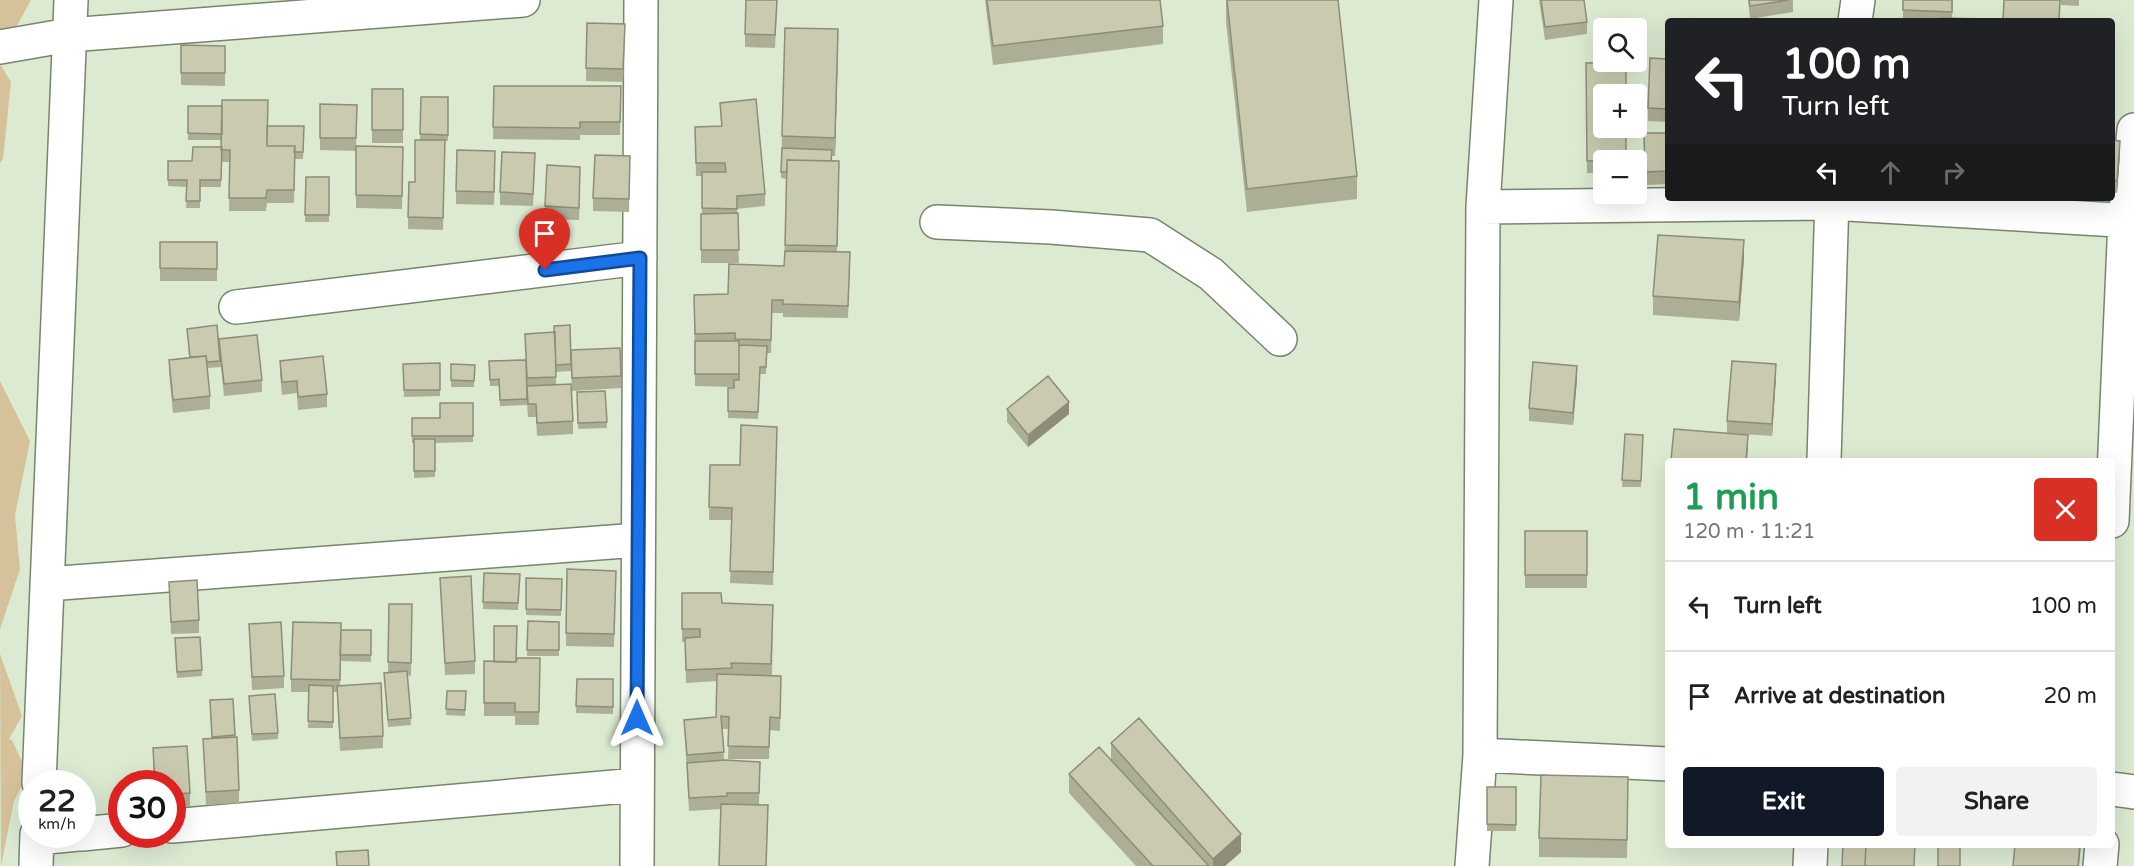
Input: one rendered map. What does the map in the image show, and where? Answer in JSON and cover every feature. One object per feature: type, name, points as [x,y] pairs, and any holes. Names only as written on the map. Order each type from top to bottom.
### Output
[{"type":"street","points":[[40,770],[70,0]]},
{"type":"street","points":[[0,47],[69,35],[523,0]]},
{"type":"street","points":[[636,866],[641,0]]},
{"type":"street","points":[[1472,866],[1480,755],[1483,207],[1496,0]]},
{"type":"street","points":[[1855,18],[1858,0]]},
{"type":"street","points":[[2115,468],[2134,130]]},
{"type":"street","points":[[1483,207],[1782,201]]},
{"type":"street","points":[[1824,458],[1832,201]]},
{"type":"street","points":[[1846,201],[2129,221]]},
{"type":"street","points":[[937,222],[1051,227],[1150,235],[1210,274],[1280,339]]},
{"type":"street","points":[[236,307],[640,258]]},
{"type":"street","points":[[47,584],[638,540]]},
{"type":"street","points":[[1480,755],[1665,764]]},
{"type":"street","points":[[186,825],[637,786]]},
{"type":"street","points":[[2115,789],[2134,792]]},
{"type":"street","points":[[1810,866],[1811,848]]},
{"type":"street","points":[[2100,866],[2102,848]]},
{"type":"shaded area","points":[[0,0],[31,0],[0,57]]},
{"type":"shaded area","points":[[0,64],[11,82],[3,159],[0,163]]},
{"type":"shaded area","points":[[0,381],[30,441],[15,515],[20,569],[0,629]]},
{"type":"shaded area","points":[[0,654],[22,716],[9,739],[12,740],[24,770],[18,770],[18,793],[14,801],[1,866]]},
{"type":"building","points":[[746,0],[777,0],[775,35],[745,34]]},
{"type":"building","points":[[987,0],[1160,0],[1163,26],[993,46]]},
{"type":"building","points":[[1227,0],[1338,0],[1357,176],[1247,189]]},
{"type":"building","points":[[1541,0],[1584,0],[1587,22],[1545,27]]},
{"type":"building","points":[[1749,0],[1789,0],[1750,6]]},
{"type":"building","points":[[1903,0],[1952,0],[1952,12],[1903,10]]},
{"type":"building","points":[[2004,0],[2060,0],[2059,18],[2003,18]]},
{"type":"building","points":[[587,23],[625,24],[623,69],[586,68]]},
{"type":"building","points":[[785,28],[838,29],[835,138],[782,136]]},
{"type":"building","points":[[181,45],[225,46],[225,73],[181,73]]},
{"type":"building","points":[[1650,58],[1665,59],[1665,109],[1648,108]]},
{"type":"building","points":[[1586,63],[1593,63],[1593,72],[1626,72],[1626,84],[1593,84],[1593,138],[1626,138],[1626,150],[1593,150],[1593,161],[1587,161]]},
{"type":"building","points":[[494,86],[621,86],[620,122],[580,122],[580,128],[493,127]]},
{"type":"building","points":[[372,89],[403,89],[403,130],[372,130]]},
{"type":"building","points":[[421,97],[448,97],[448,135],[420,134]]},
{"type":"building","points":[[756,99],[765,194],[737,196],[737,209],[702,208],[702,172],[726,172],[725,163],[696,163],[695,127],[722,126],[720,103]]},
{"type":"building","points":[[222,100],[268,100],[267,146],[295,146],[294,190],[267,190],[266,198],[229,198],[230,150],[221,150]]},
{"type":"building","points":[[320,104],[357,105],[356,138],[320,138]]},
{"type":"building","points":[[188,106],[222,106],[222,134],[188,133]]},
{"type":"building","points":[[267,126],[304,126],[303,152],[294,152],[295,146],[267,146]]},
{"type":"building","points":[[1647,133],[1665,133],[1665,171],[1647,172],[1647,150],[1644,150],[1644,138],[1647,138]]},
{"type":"building","points":[[415,140],[445,140],[443,218],[408,217],[409,182],[415,182]]},
{"type":"building","points":[[2115,140],[2120,141],[2117,181],[2115,181]]},
{"type":"building","points":[[356,146],[403,147],[402,196],[356,195]]},
{"type":"building","points":[[193,147],[222,147],[221,180],[200,180],[200,201],[186,201],[187,180],[168,180],[168,161],[192,161]]},
{"type":"building","points":[[782,148],[832,150],[831,161],[787,160],[787,172],[781,172]]},
{"type":"building","points":[[457,150],[495,151],[494,192],[456,191]]},
{"type":"building","points":[[502,152],[535,153],[533,194],[500,192]]},
{"type":"building","points":[[595,155],[630,156],[629,199],[593,198]]},
{"type":"building","points":[[787,160],[839,161],[837,246],[785,245]]},
{"type":"building","points":[[547,165],[580,167],[579,208],[545,206]]},
{"type":"building","points":[[306,177],[329,177],[329,215],[305,215]]},
{"type":"building","points":[[738,213],[739,250],[701,250],[701,214]]},
{"type":"building","points":[[1658,235],[1744,240],[1739,302],[1653,296]]},
{"type":"building","points":[[160,242],[217,242],[217,269],[160,268]]},
{"type":"building","points":[[785,251],[850,252],[848,306],[783,304],[783,300],[772,300],[771,340],[735,339],[735,333],[695,334],[694,295],[728,294],[729,264],[784,266]]},
{"type":"building","points":[[217,325],[220,361],[207,362],[206,356],[190,357],[187,329]]},
{"type":"building","points":[[570,325],[571,364],[556,365],[554,326]]},
{"type":"building","points":[[555,332],[556,377],[527,378],[525,334]]},
{"type":"building","points":[[257,335],[262,380],[224,384],[219,339]]},
{"type":"building","points":[[695,341],[739,341],[739,374],[695,374]]},
{"type":"building","points":[[739,345],[767,346],[766,367],[760,367],[758,412],[728,411],[728,388],[734,388],[734,380],[739,380]]},
{"type":"building","points":[[620,348],[621,376],[572,378],[571,350]]},
{"type":"building","points":[[206,356],[210,396],[173,400],[169,360]]},
{"type":"building","points":[[323,356],[327,394],[298,397],[297,381],[282,382],[280,361]]},
{"type":"building","points":[[526,360],[527,399],[500,400],[499,379],[490,380],[489,361]]},
{"type":"building","points":[[1732,361],[1776,364],[1772,424],[1727,421]]},
{"type":"building","points":[[1533,362],[1577,366],[1573,413],[1529,408]]},
{"type":"building","points":[[440,363],[440,390],[404,390],[403,364]]},
{"type":"building","points":[[451,364],[475,365],[474,381],[451,380]]},
{"type":"building","points":[[1048,376],[1069,402],[1028,435],[1007,409]]},
{"type":"building","points":[[571,384],[573,421],[537,423],[536,404],[528,404],[527,386]]},
{"type":"building","points":[[605,391],[607,422],[578,423],[577,392]]},
{"type":"building","points":[[440,403],[473,403],[473,436],[412,436],[412,418],[440,418]]},
{"type":"building","points":[[741,425],[777,427],[773,572],[730,571],[732,508],[709,507],[710,465],[740,465]]},
{"type":"building","points":[[1674,429],[1748,435],[1746,458],[1671,458]]},
{"type":"building","points":[[1625,434],[1643,435],[1641,481],[1622,480]]},
{"type":"building","points":[[414,439],[435,439],[435,471],[414,471]]},
{"type":"building","points":[[1525,531],[1587,531],[1587,575],[1525,575]]},
{"type":"building","points":[[567,569],[616,571],[614,634],[566,633]]},
{"type":"building","points":[[484,573],[520,574],[518,603],[483,602]]},
{"type":"building","points":[[471,576],[475,661],[445,663],[440,578]]},
{"type":"building","points":[[526,578],[562,579],[561,610],[526,609]]},
{"type":"building","points":[[197,580],[199,620],[171,622],[169,582]]},
{"type":"building","points":[[682,593],[721,593],[722,603],[773,605],[771,664],[731,663],[732,668],[686,670],[685,638],[700,637],[700,629],[682,629]]},
{"type":"building","points":[[389,604],[412,604],[411,663],[388,662]]},
{"type":"building","points":[[528,621],[559,622],[559,650],[527,650]]},
{"type":"building","points":[[281,622],[284,676],[252,677],[249,624]]},
{"type":"building","points":[[293,622],[341,623],[340,680],[291,679]]},
{"type":"building","points":[[494,626],[517,626],[516,662],[494,662]]},
{"type":"building","points":[[341,630],[371,630],[371,655],[340,655]]},
{"type":"building","points":[[200,637],[202,670],[177,672],[175,638]]},
{"type":"building","points":[[517,658],[540,658],[539,712],[515,712],[515,703],[484,703],[484,661],[516,662]]},
{"type":"building","points":[[407,671],[411,718],[388,720],[384,673]]},
{"type":"building","points":[[717,674],[781,676],[780,718],[770,717],[769,747],[728,746],[729,717],[721,716],[724,752],[687,755],[684,720],[716,717]]},
{"type":"building","points":[[577,679],[613,679],[613,707],[576,706]]},
{"type":"building","points":[[381,683],[383,736],[340,738],[337,686]]},
{"type":"building","points":[[309,685],[333,686],[333,722],[308,721]]},
{"type":"building","points":[[447,691],[466,691],[465,710],[446,709]]},
{"type":"building","points":[[275,694],[278,733],[252,734],[249,696]]},
{"type":"building","points":[[233,699],[235,735],[212,737],[210,700]]},
{"type":"building","points":[[1139,718],[1241,834],[1213,859],[1111,743]]},
{"type":"building","points":[[237,737],[239,790],[206,792],[203,739]]},
{"type":"building","points":[[187,746],[190,793],[186,793],[186,770],[154,770],[153,748]]},
{"type":"building","points":[[1099,747],[1209,866],[1153,866],[1069,774]]},
{"type":"building","points":[[725,760],[760,762],[759,793],[727,793],[727,796],[689,798],[687,763]]},
{"type":"building","points":[[1541,775],[1628,777],[1627,840],[1539,838]]},
{"type":"building","points":[[1487,787],[1516,787],[1516,825],[1487,824]]},
{"type":"building","points":[[721,804],[768,805],[766,866],[719,866]]},
{"type":"building","points":[[1843,848],[1866,848],[1865,866],[1842,866]]},
{"type":"building","points":[[1866,848],[1915,848],[1914,866],[1865,866]]},
{"type":"building","points":[[1938,848],[1960,848],[1960,866],[1938,866]]},
{"type":"building","points":[[2015,848],[2080,848],[2078,866],[2013,866]]},
{"type":"building","points":[[368,850],[369,866],[337,866],[336,852]]},
{"type":"route","points":[[545,270],[640,258],[637,718]]}]
